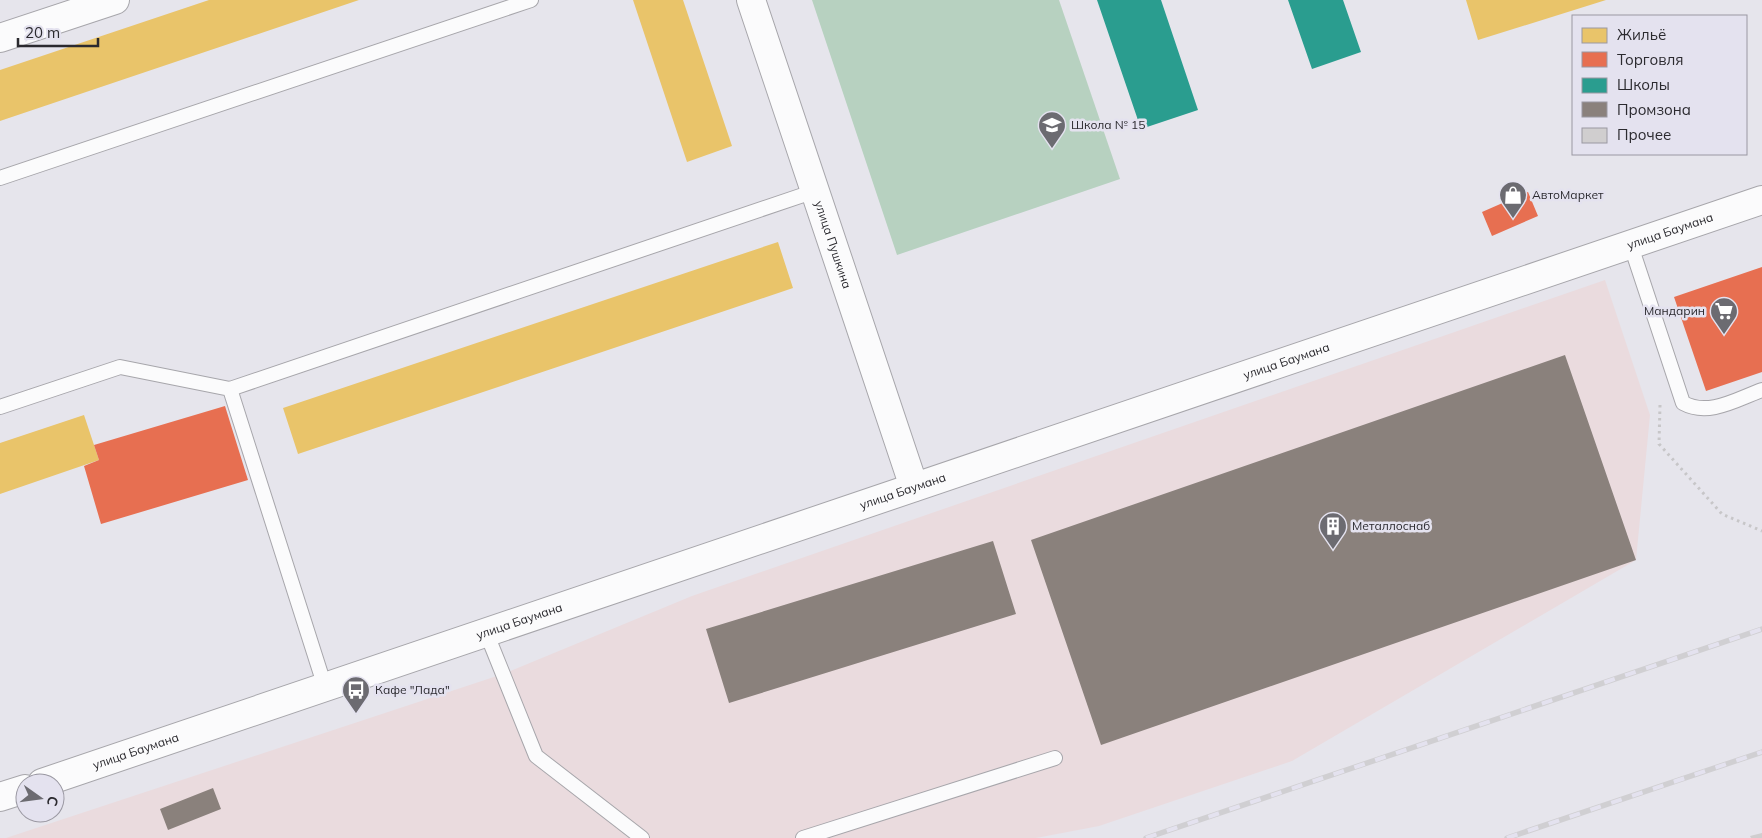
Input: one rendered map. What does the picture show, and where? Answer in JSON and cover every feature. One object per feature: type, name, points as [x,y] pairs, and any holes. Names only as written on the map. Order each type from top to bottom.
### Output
[{"type":"main road","points":[[0,38],[115,0]]},
{"type":"main road","name":"улица Пушкина","points":[[751,0],[914,487]]},
{"type":"main road","name":"улица Баумана","points":[[65,775],[1631,246],[1762,200]]},
{"type":"main road","points":[[0,797],[15,792]]},
{"type":"lane","points":[[0,178],[531,0]]},
{"type":"lane","points":[[0,407],[120,367],[230,389],[815,191]]},
{"type":"lane","points":[[1631,246],[1683,403],[1701,409],[1711,409],[1762,390]]},
{"type":"lane","points":[[230,389],[325,687]]},
{"type":"lane","points":[[486,632],[536,756],[642,838]]},
{"type":"lane","points":[[804,838],[1055,758]]},
{"type":"shaded area","points":[[1605,280],[1650,415],[1636,560],[1292,761],[1099,826],[1036,838],[6,838],[51,823],[65,823],[65,819],[503,674],[692,596]]},
{"type":"green space","points":[[812,0],[1059,0],[1120,179],[897,255]]},
{"type":"building: Жильё","points":[[209,0],[359,0],[0,121],[0,70]]},
{"type":"building: Жильё","points":[[633,0],[683,0],[732,146],[687,162]]},
{"type":"building: Жильё","points":[[1466,0],[1606,0],[1478,40]]},
{"type":"building: Жильё","points":[[778,242],[793,288],[298,454],[283,408]]},
{"type":"building: Жильё","points":[[84,415],[99,460],[0,494],[0,443]]},
{"type":"building: Торговля","points":[[1528,192],[1538,216],[1492,236],[1482,212]]},
{"type":"building: Торговля","name":"Мандарин","points":[[1762,267],[1762,372],[1706,391],[1674,297]]},
{"type":"building: Торговля","points":[[225,406],[248,480],[101,524],[84,466],[99,460],[94,445]]},
{"type":"building: Школы","points":[[1097,0],[1161,0],[1198,110],[1141,129]]},
{"type":"building: Школы","points":[[1288,0],[1343,0],[1361,52],[1312,69]]},
{"type":"building: Промзона","name":"Металлоснаб","points":[[1565,355],[1636,560],[1101,745],[1031,540]]},
{"type":"building: Промзона","points":[[993,541],[1016,614],[729,703],[706,629]]},
{"type":"building: Промзона","points":[[213,788],[221,809],[168,830],[160,809]]},
{"type":"building: Прочее","points":[[1762,833],[1762,838],[1751,838],[1750,836]]},
{"type":"railway","points":[[1146,838],[1762,629]]},
{"type":"railway","points":[[1507,838],[1762,752]]},
{"type":"place","name":"Школа № 15","points":[[1052,149]]},
{"type":"place","name":"АвтоМаркет","points":[[1513,219]]},
{"type":"place","name":"Мандарин","points":[[1724,335]]},
{"type":"place","name":"Металлоснаб","points":[[1333,550]]},
{"type":"place","name":"Кафе \"Лада\"","points":[[356,714]]}]
